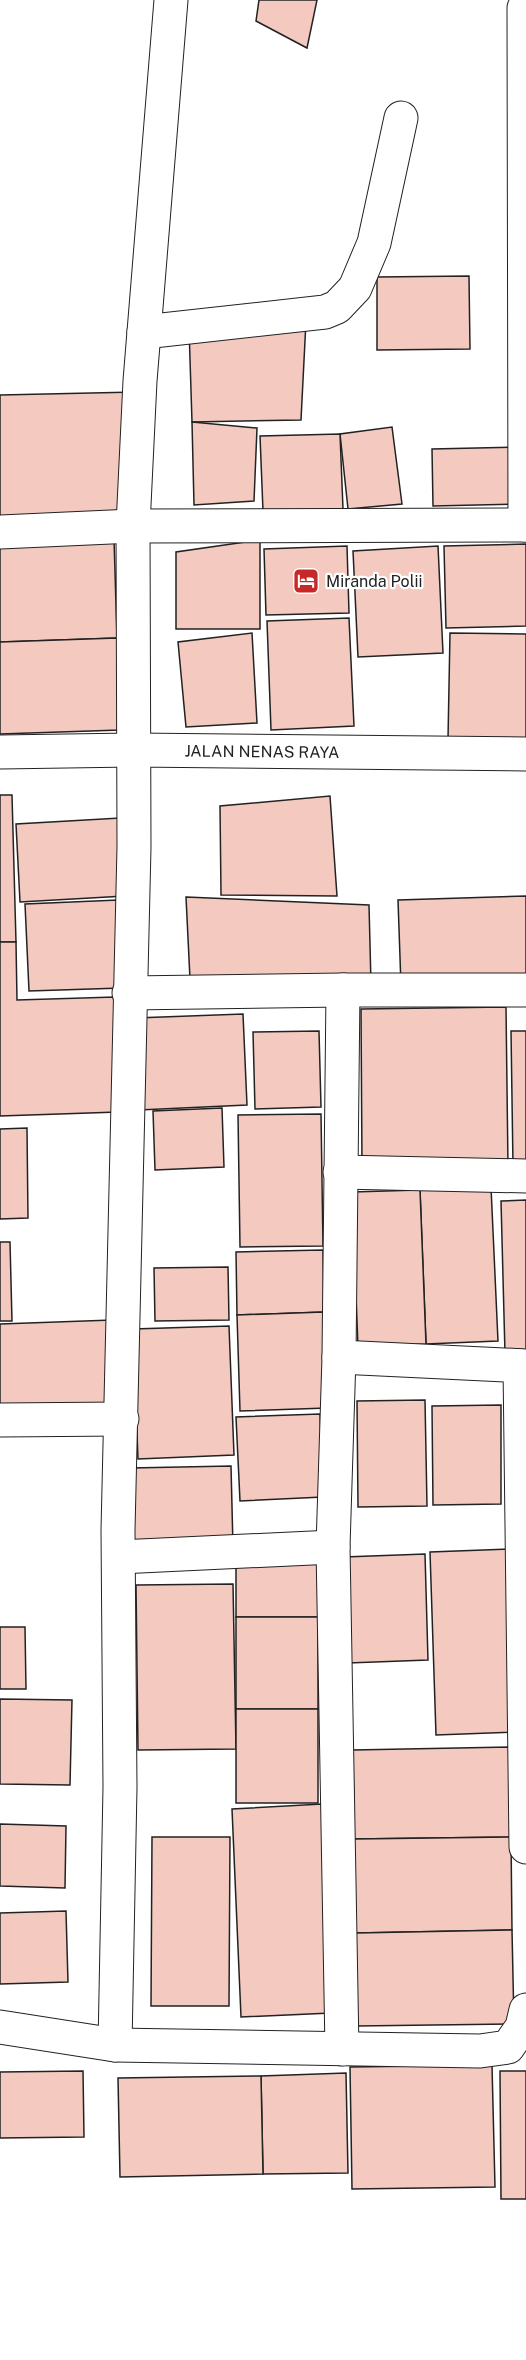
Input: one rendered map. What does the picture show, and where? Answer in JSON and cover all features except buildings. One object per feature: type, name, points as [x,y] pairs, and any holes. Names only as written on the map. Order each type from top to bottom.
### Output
[{"type":"street","points":[[115,2045],[120,1787],[119,1557],[129,993],[134,847],[133,526],[144,332],[171,0]]},
{"type":"street","points":[[0,532],[133,526],[526,525],[526,8]]},
{"type":"street","points":[[144,332],[325,312],[338,307],[355,288],[374,243],[400,118]]},
{"type":"street","name":"JALAN NENAS RAYA","points":[[0,752],[132,750],[526,753]]},
{"type":"street","points":[[342,2049],[333,1547],[339,1357],[343,990]]},
{"type":"street","points":[[129,993],[526,990]]},
{"type":"street","points":[[340,1172],[526,1176]]},
{"type":"street","points":[[339,1357],[523,1366],[526,1847]]},
{"type":"street","points":[[0,1420],[122,1419]]},
{"type":"street","points":[[119,1557],[333,1547]]},
{"type":"street","points":[[0,2027],[115,2045],[480,2051],[508,2047],[522,2027],[526,2010]]},
{"type":"place","name":"Miranda Polii","points":[[306,581]]}]
